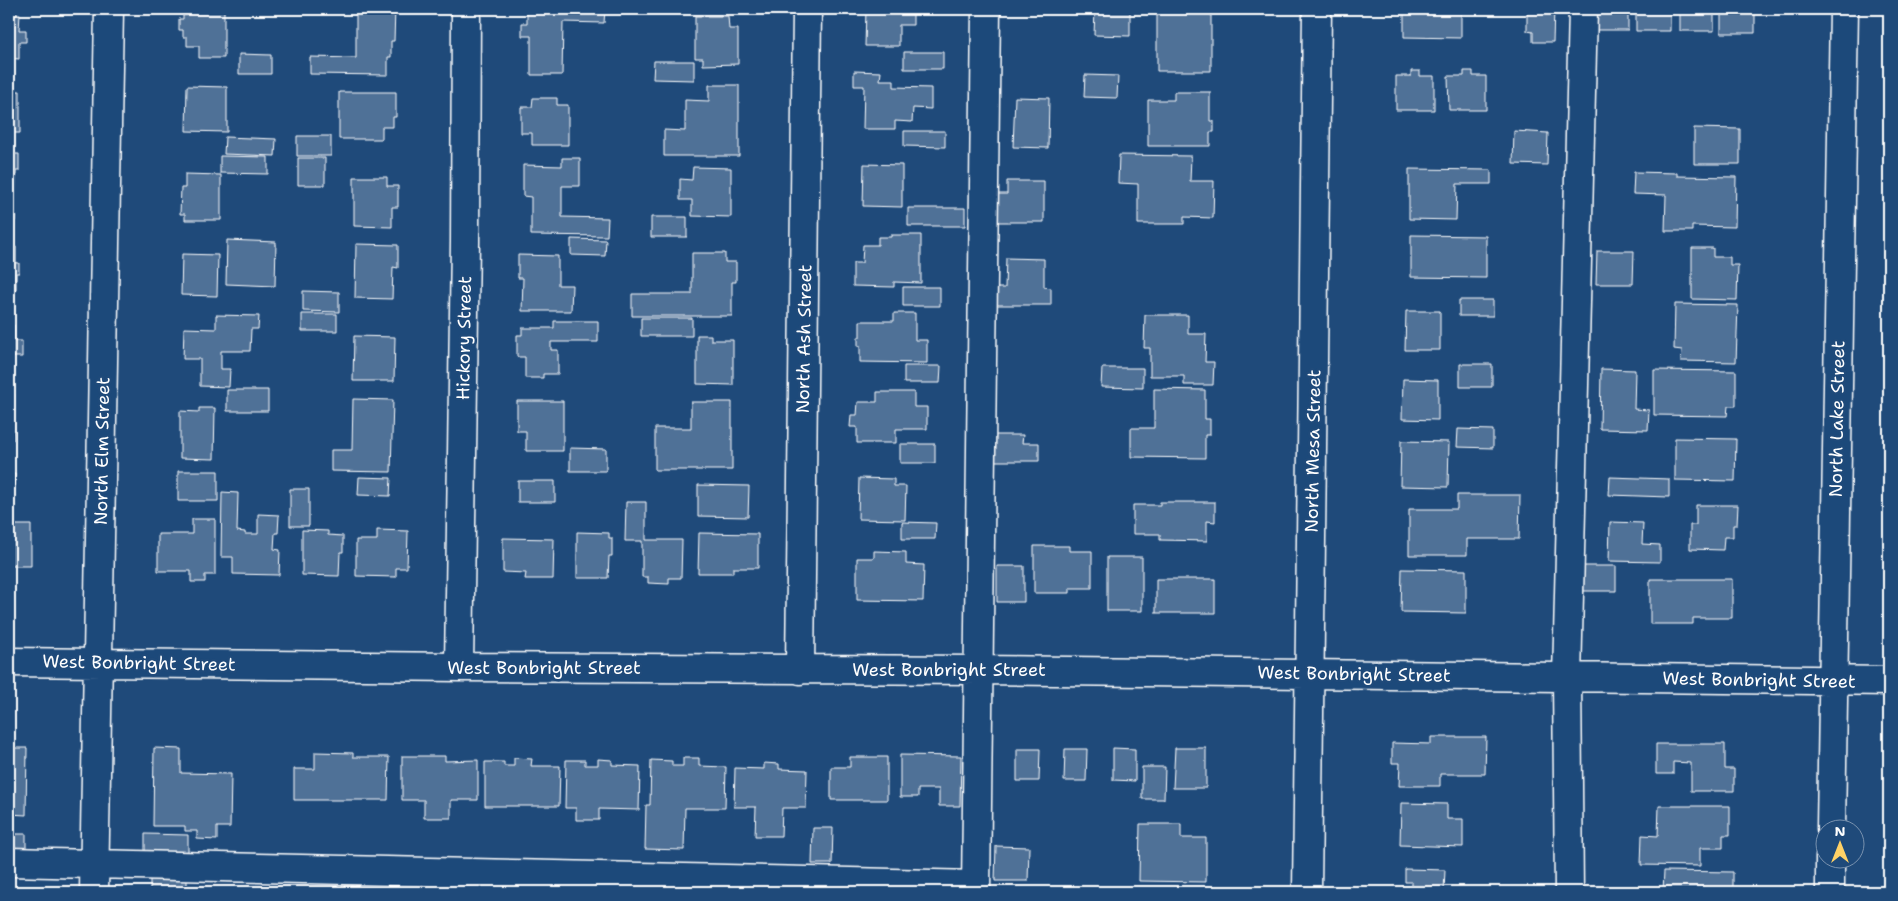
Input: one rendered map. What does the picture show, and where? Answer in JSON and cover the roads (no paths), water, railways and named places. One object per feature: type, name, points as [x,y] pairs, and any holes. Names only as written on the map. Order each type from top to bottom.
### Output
[{"type":"street","name":"North Elm Street","points":[[94,892],[109,9]]},
{"type":"street","name":"Hickory Street","points":[[459,667],[466,9]]},
{"type":"street","name":"North Ash Street","points":[[800,670],[807,9]]},
{"type":"street","points":[[9,862],[976,889],[986,9]]},
{"type":"street","name":"North Mesa Street","points":[[1307,892],[1317,9]]},
{"type":"street","points":[[1570,892],[1567,678],[1583,9]]},
{"type":"street","name":"North Lake Street","points":[[1831,818],[1844,9]]},
{"type":"street","name":"West Bonbright Street","points":[[9,662],[1310,673],[1889,681]]},
{"type":"street","points":[[1830,868],[1830,892]]}]
